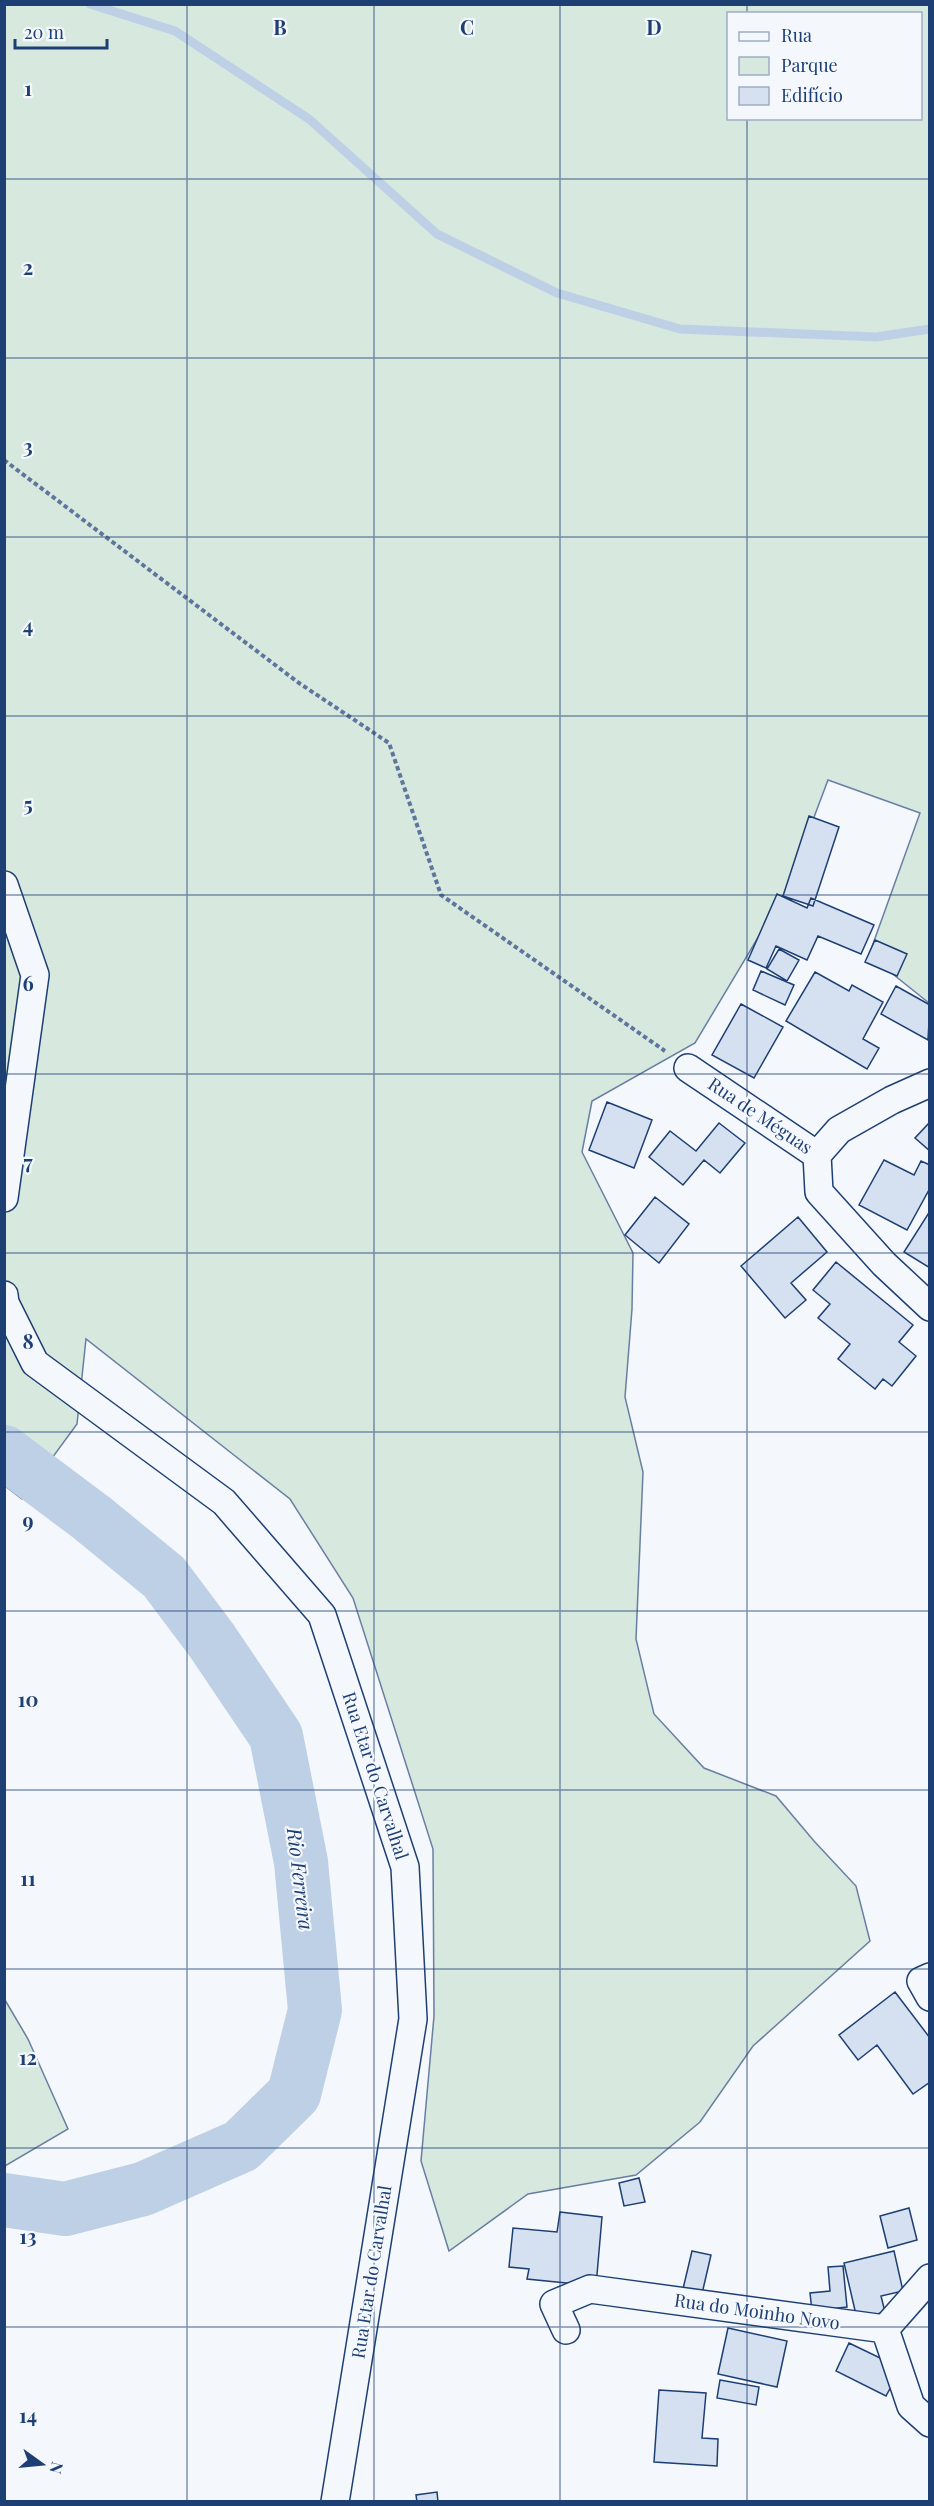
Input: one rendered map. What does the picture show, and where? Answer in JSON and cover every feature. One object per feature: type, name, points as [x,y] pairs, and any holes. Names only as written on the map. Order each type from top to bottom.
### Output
[{"type":"street","points":[[4,885],[34,975],[4,1198]]},
{"type":"street","name":"Rua de Méguas","points":[[688,1068],[817,1155],[819,1192],[884,1264],[930,1307]]},
{"type":"street","points":[[817,1155],[839,1130],[892,1100],[930,1083]]},
{"type":"street","name":"Rua Etar do Carvalhal","points":[[4,1295],[5,1303],[34,1363],[224,1502],[322,1615],[405,1867],[413,2019],[335,2502]]},
{"type":"street","points":[[930,1977],[921,1982],[930,1997]]},
{"type":"street","points":[[930,2278],[885,2329],[911,2406],[930,2423]]},
{"type":"street","name":"Rua do Moinho Novo","points":[[566,2330],[554,2304],[590,2289],[885,2329]]},
{"type":"path","points":[[4,460],[299,683],[389,743],[441,895],[688,1068]]},
{"type":"green space","points":[[5,5],[929,5],[929,1003],[869,955],[920,813],[828,780],[787,889],[695,1043],[592,1101],[582,1152],[633,1253],[632,1309],[625,1397],[643,1472],[636,1639],[654,1714],[704,1768],[776,1796],[856,1886],[870,1941],[753,2046],[700,2122],[636,2175],[528,2194],[449,2251],[421,2161],[434,2016],[433,1849],[353,1598],[290,1499],[86,1339],[77,1424],[22,1499],[5,1486]]},
{"type":"green space","points":[[5,2000],[28,2039],[68,2129],[5,2166]]},
{"type":"building","points":[[809,816],[839,827],[813,906],[783,896]]},
{"type":"building","points":[[777,894],[807,908],[811,898],[874,925],[861,954],[818,936],[807,960],[776,946],[766,968],[748,960]]},
{"type":"building","points":[[875,940],[907,954],[897,976],[865,962]]},
{"type":"building","points":[[779,949],[799,960],[787,981],[767,969]]},
{"type":"building","points":[[761,971],[794,985],[785,1005],[753,990]]},
{"type":"building","points":[[815,972],[849,991],[852,985],[883,1002],[863,1039],[879,1048],[867,1069],[786,1021]]},
{"type":"building","points":[[896,986],[930,1005],[928,1040],[881,1014]]},
{"type":"building","points":[[741,1004],[783,1027],[754,1078],[712,1055]]},
{"type":"building","points":[[607,1102],[652,1120],[634,1168],[589,1150]]},
{"type":"building","points":[[930,1122],[930,1151],[915,1138]]},
{"type":"building","points":[[719,1123],[745,1143],[720,1173],[704,1160],[683,1185],[649,1157],[670,1131],[696,1151]]},
{"type":"building","points":[[884,1160],[914,1175],[921,1161],[930,1165],[930,1188],[907,1230],[859,1205]]},
{"type":"building","points":[[655,1197],[689,1224],[659,1263],[625,1235]]},
{"type":"building","points":[[930,1211],[930,1268],[904,1252]]},
{"type":"building","points":[[798,1217],[827,1252],[791,1283],[806,1300],[785,1318],[741,1266]]},
{"type":"building","points":[[836,1262],[913,1325],[899,1342],[916,1356],[892,1386],[883,1379],[875,1389],[838,1359],[850,1344],[818,1318],[830,1304],[813,1290]]},
{"type":"building","points":[[895,1992],[930,2038],[930,2082],[913,2094],[877,2045],[858,2060],[839,2035]]},
{"type":"building","points":[[639,2178],[645,2202],[624,2206],[619,2183]]},
{"type":"building","points":[[909,2208],[917,2240],[888,2248],[880,2216]]},
{"type":"building","points":[[560,2212],[602,2217],[596,2286],[527,2279],[529,2269],[509,2267],[513,2228],[557,2232]]},
{"type":"building","points":[[692,2251],[711,2255],[701,2298],[682,2293]]},
{"type":"building","points":[[894,2251],[903,2291],[881,2296],[885,2312],[857,2319],[844,2263]]},
{"type":"building","points":[[843,2266],[847,2307],[812,2311],[810,2293],[830,2291],[828,2267]]},
{"type":"building","points":[[728,2328],[787,2341],[777,2387],[718,2374]]},
{"type":"building","points":[[849,2343],[901,2368],[886,2396],[836,2371]]},
{"type":"building","points":[[720,2380],[759,2387],[756,2405],[717,2398]]},
{"type":"building","points":[[659,2390],[706,2393],[702,2438],[718,2439],[717,2466],[654,2462]]},
{"type":"building","points":[[437,2492],[438,2502],[417,2502],[416,2495]]},
{"type":"waterway","points":[[90,4],[175,31],[309,119],[437,234],[557,293],[680,329],[876,337],[930,329]]},
{"type":"waterway","name":"Rio Ferreira","points":[[4,1452],[92,1518],[164,1577],[212,1641],[276,1736],[301,1862],[315,2010],[294,2094],[241,2146],[143,2189],[65,2209],[4,2200]]}]
